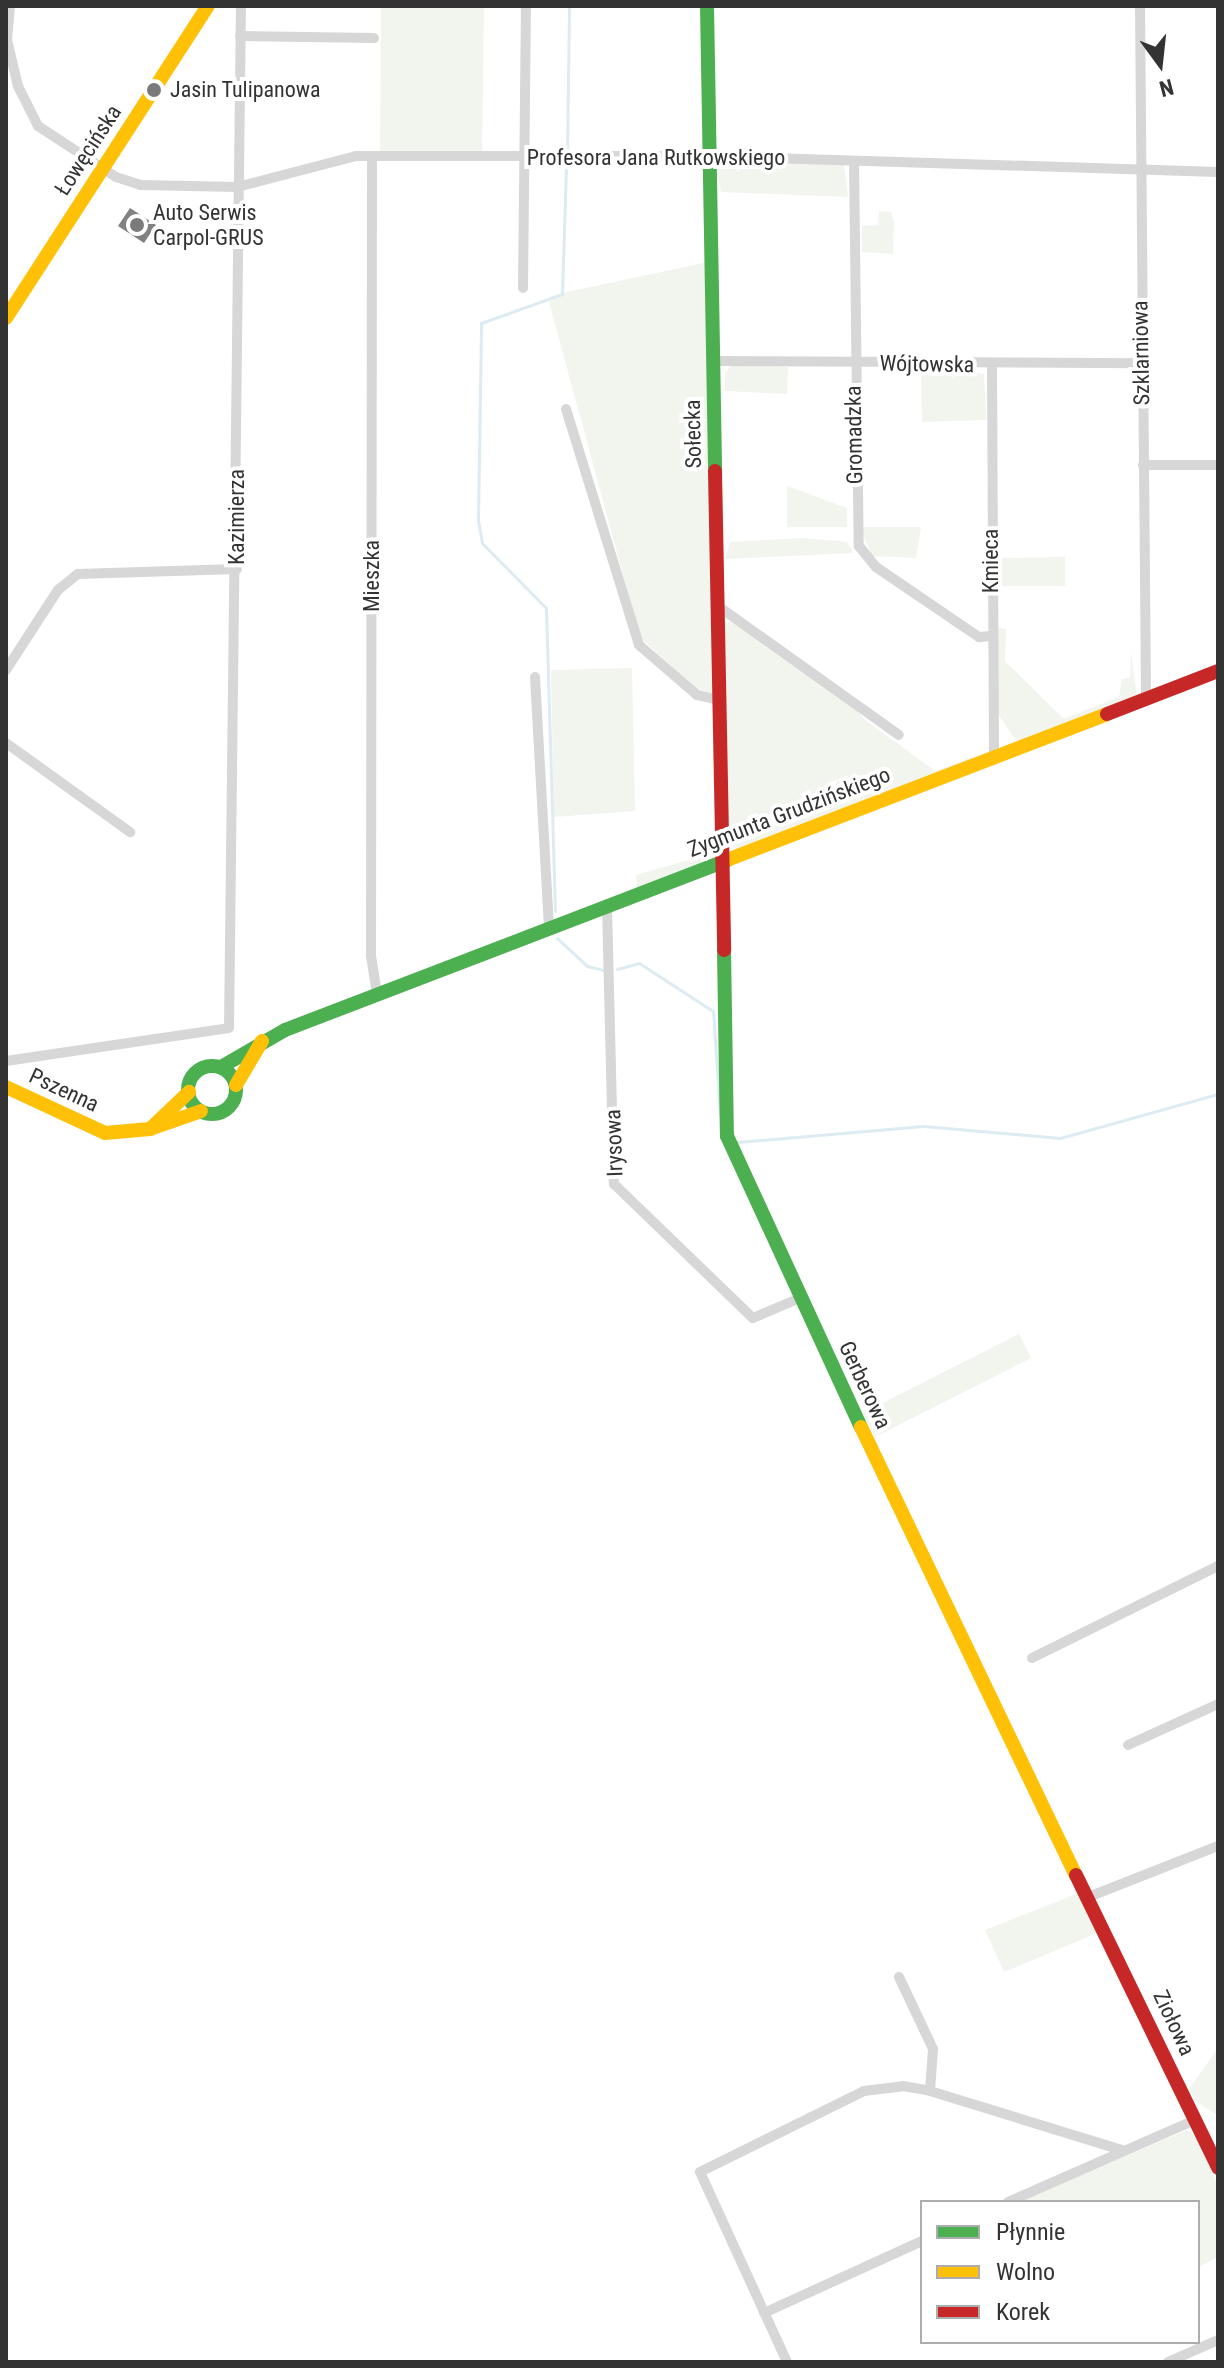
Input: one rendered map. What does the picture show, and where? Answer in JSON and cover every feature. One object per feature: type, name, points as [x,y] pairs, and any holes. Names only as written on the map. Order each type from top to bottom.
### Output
[{"type":"street","name":"Profesora Jana Rutkowskiego","points":[[10,6],[7,40],[18,86],[38,126],[103,168],[141,185],[237,187],[356,156],[710,156],[1218,172]]},
{"type":"street","name":"Łowęcińska","points":[[6,318],[208,6]]},
{"type":"street","name":"Kazimierza","points":[[95,1046],[229,1028],[237,569],[237,187],[241,6]]},
{"type":"street","points":[[523,288],[526,6]]},
{"type":"street","name":"Sołecka","points":[[707,6],[722,861]]},
{"type":"street","name":"Szklarniowa","points":[[1140,6],[1140,363],[1146,699]]},
{"type":"street","points":[[240,36],[374,38]]},
{"type":"street","name":"Mieszka","points":[[372,158],[371,956],[377,995]]},
{"type":"street","name":"Gromadzka","points":[[854,161],[855,523],[862,552],[979,637],[990,636]]},
{"type":"street","name":"Wójtowska","points":[[714,361],[992,365],[1140,363]]},
{"type":"street","name":"Kmieca","points":[[992,365],[990,636],[994,757]]},
{"type":"street","points":[[566,409],[639,645],[697,695],[719,700]]},
{"type":"street","points":[[1143,465],[1218,465]]},
{"type":"street","points":[[6,670],[58,590],[78,574],[237,569]]},
{"type":"street","points":[[718,606],[899,735]]},
{"type":"street","name":"Zygmunta Grudzińskiego","points":[[377,995],[1218,671]]},
{"type":"street","points":[[535,677],[549,928]]},
{"type":"street","points":[[6,743],[130,832]]},
{"type":"street","name":"Gerberowa","points":[[722,861],[727,1136],[800,1298],[1091,1896]]},
{"type":"street","name":"Irysowa","points":[[607,906],[614,1184],[753,1318],[800,1298]]},
{"type":"street","points":[[150,1129],[189,1092],[198,1071],[221,1067],[262,1041],[377,995]]},
{"type":"street","name":"Pszenna","points":[[6,1087],[105,1133],[150,1129],[201,1111],[227,1109],[236,1085],[262,1041]]},
{"type":"street","name":"Pszenna","points":[[6,1061],[95,1046]]},
{"type":"street","points":[[221,1067],[236,1085]]},
{"type":"street","points":[[189,1092],[201,1111]]},
{"type":"street","points":[[1032,1658],[1218,1566]]},
{"type":"street","points":[[1128,1745],[1218,1704]]},
{"type":"street","points":[[1091,1896],[1218,1846]]},
{"type":"street","name":"Ziołowa","points":[[1091,1896],[1218,2168]]},
{"type":"street","points":[[899,1977],[933,2049],[930,2091]]},
{"type":"street","points":[[787,2362],[700,2172],[864,2091],[903,2086],[930,2091],[1122,2150]]},
{"type":"street","points":[[1012,2200],[1195,2120]]},
{"type":"street","points":[[764,2313],[920,2242]]},
{"type":"street","points":[[1168,2362],[1218,2340]]},
{"type":"shaded area","points":[[381,6],[484,6],[482,155],[380,153]]},
{"type":"shaded area","points":[[721,161],[844,165],[848,197],[721,192],[716,167]]},
{"type":"shaded area","points":[[879,211],[891,212],[894,221],[893,254],[862,252],[862,226],[878,225]]},
{"type":"shaded area","points":[[708,262],[716,697],[700,693],[640,637],[549,302],[567,292]]},
{"type":"shaded area","points":[[732,365],[788,367],[787,394],[725,391],[725,373]]},
{"type":"shaded area","points":[[953,368],[984,374],[986,420],[922,422],[921,370]]},
{"type":"shaded area","points":[[787,486],[847,508],[847,527],[787,527]]},
{"type":"shaded area","points":[[860,527],[921,527],[916,558],[872,556]]},
{"type":"shaded area","points":[[803,538],[847,542],[853,553],[725,559],[730,542]]},
{"type":"shaded area","points":[[1065,557],[1065,586],[999,586],[999,558]]},
{"type":"shaded area","points":[[995,615],[999,628],[1006,629],[1005,661],[1064,719],[1119,697],[1122,679],[1130,678],[1131,651],[1137,698],[1021,742],[1015,739],[998,714]]},
{"type":"shaded area","points":[[731,621],[845,697],[864,719],[935,771],[972,757],[969,766],[735,850],[728,836],[723,624]]},
{"type":"shaded area","points":[[632,668],[635,811],[554,817],[551,670]]},
{"type":"shaded area","points":[[713,834],[714,858],[638,897],[636,875],[696,858]]},
{"type":"shaded area","points":[[1019,1334],[1031,1358],[875,1437],[863,1413]]},
{"type":"shaded area","points":[[1082,1892],[1102,1931],[1004,1972],[985,1930]]},
{"type":"shaded area","points":[[1218,2048],[1218,2115],[1196,2102],[1189,2089]]},
{"type":"shaded area","points":[[1187,2130],[1196,2135],[1218,2186],[1218,2257],[1200,2266],[1200,2200],[1022,2200]]},
{"type":"building","name":"Auto Serwis Carpol-GRUS","points":[[130,208],[156,225],[144,243],[118,226]]},
{"type":"waterway","points":[[567,153],[569,6]]},
{"type":"waterway","points":[[555,911],[546,608],[482,543],[478,520],[481,323],[562,294],[566,165]]},
{"type":"waterway","points":[[557,938],[587,966],[607,971]]},
{"type":"waterway","points":[[617,969],[639,963],[713,1011],[720,1115]]},
{"type":"waterway","points":[[737,1142],[923,1126],[1060,1138],[1218,1094]]},
{"type":"traffic: fast","points":[[707,6],[715,471]]},
{"type":"traffic: fast","points":[[221,1067],[285,1030],[727,860]]},
{"type":"traffic: fast","points":[[724,950],[727,1136],[861,1427]]},
{"type":"traffic: fast","points":[[212,1066],[229,1073],[236,1090],[229,1107],[212,1114],[195,1107],[188,1090],[195,1073],[212,1066]]},
{"type":"traffic: slow","points":[[6,318],[208,6]]},
{"type":"traffic: slow","points":[[727,860],[1107,714]]},
{"type":"traffic: slow","points":[[236,1085],[262,1041]]},
{"type":"traffic: slow","points":[[6,1087],[105,1133],[150,1129],[201,1111]]},
{"type":"traffic: slow","points":[[150,1129],[189,1092]]},
{"type":"traffic: slow","points":[[861,1427],[1076,1875]]},
{"type":"traffic: jam","points":[[715,471],[724,950]]},
{"type":"traffic: jam","points":[[1107,714],[1218,671]]},
{"type":"traffic: jam","points":[[1076,1875],[1218,2168]]},
{"type":"place","name":"Jasin Tulipanowa","points":[[154,90]]},
{"type":"place","name":"Auto Serwis Carpol-GRUS","points":[[137,225]]}]
